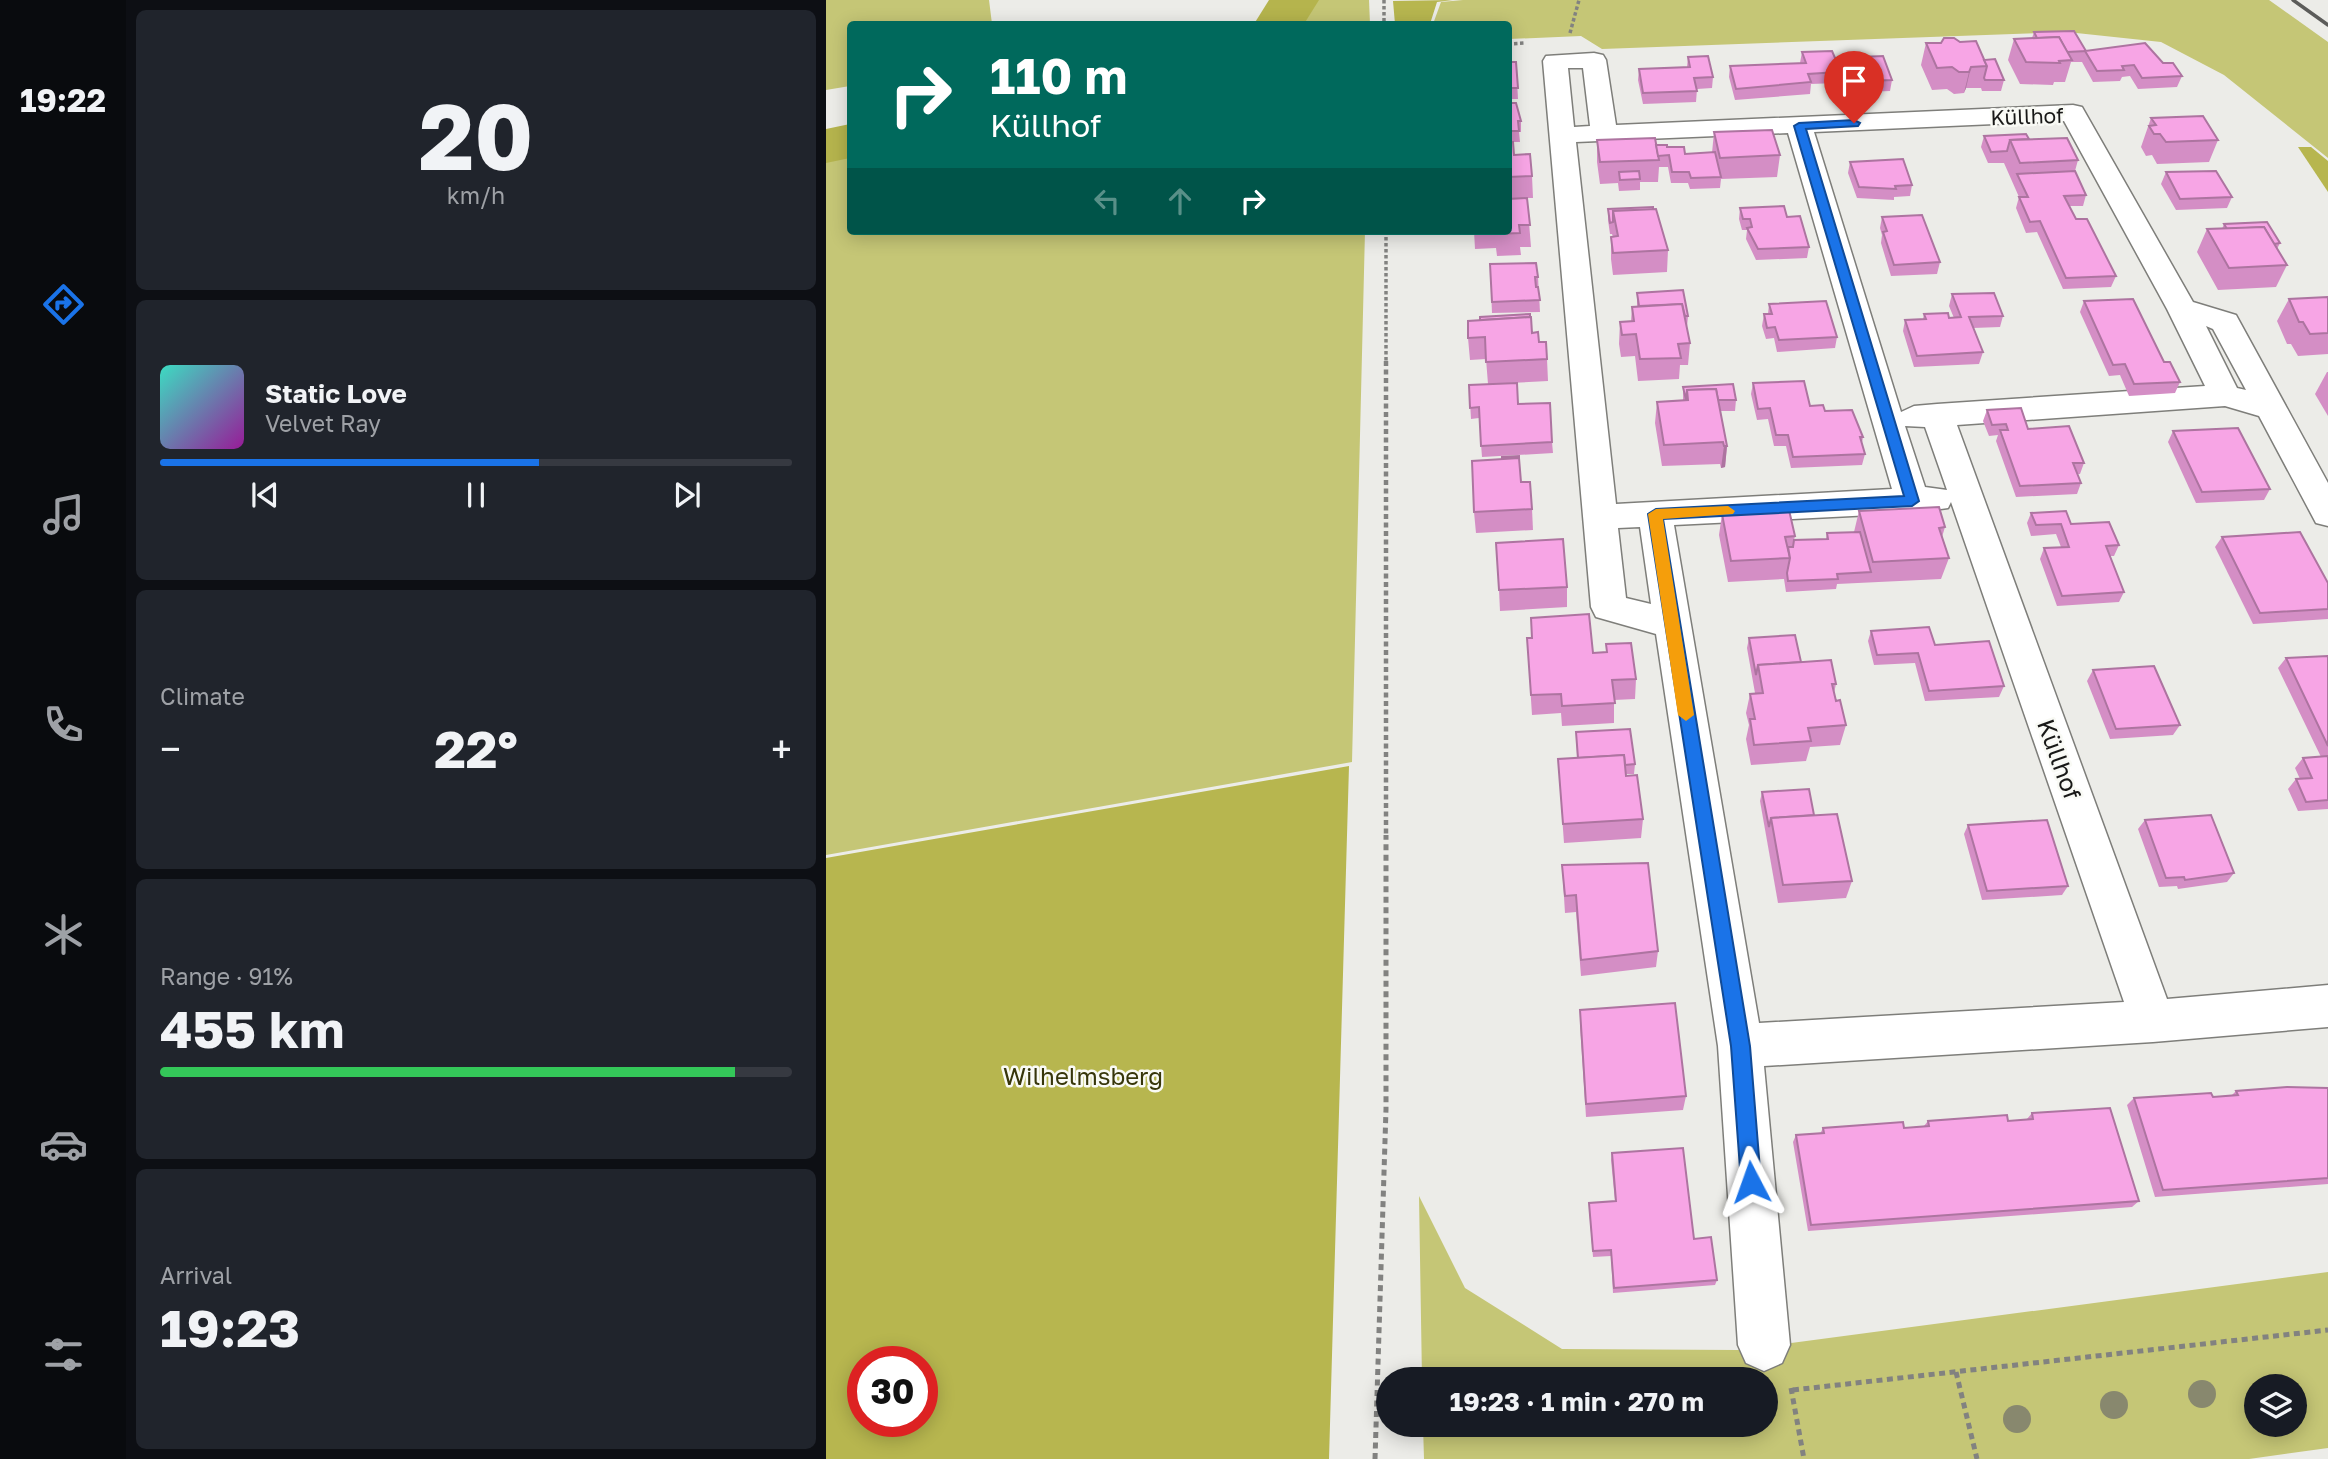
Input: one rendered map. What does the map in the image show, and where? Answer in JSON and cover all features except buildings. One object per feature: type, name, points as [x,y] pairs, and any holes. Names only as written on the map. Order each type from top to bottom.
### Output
[{"type":"street","points":[[1604,133],[1594,60],[1555,61],[1609,607],[1672,624]]},
{"type":"street","name":"Küllhof","points":[[1562,135],[2073,113],[2182,309],[2225,395]]},
{"type":"street","points":[[1799,126],[1912,501]]},
{"type":"street","points":[[2182,309],[2225,322],[2328,514]]},
{"type":"street","points":[[1887,418],[2225,395],[2273,409]]},
{"type":"street","name":"Küllhof","points":[[1937,415],[2153,1021]]},
{"type":"street","points":[[1598,517],[1966,497]]},
{"type":"street","points":[[1656,514],[1741,1046],[1764,1345]]},
{"type":"street","points":[[1741,1046],[2153,1021],[2328,1006]]},
{"type":"path","points":[[1384,0],[1384,21]]},
{"type":"path","points":[[1568,41],[1579,0]]},
{"type":"path","points":[[1375,1459],[1386,1109],[1386,235]]},
{"type":"path","points":[[1793,1390],[2328,1330]]},
{"type":"path","points":[[1764,1345],[1793,1390],[1804,1459]]},
{"type":"path","points":[[1956,1372],[1977,1459]]},
{"type":"shaded area","points":[[826,0],[989,0],[992,21],[847,21],[847,86],[826,90]]},
{"type":"shaded area","points":[[1309,0],[1369,0],[1370,21],[1295,21]]},
{"type":"shaded area","points":[[2269,0],[2328,42],[2328,158],[2224,75],[2161,42],[2067,32],[1602,49],[1581,36],[1512,39],[1512,21],[1434,21],[1441,2]]},
{"type":"shaded area","points":[[847,151],[847,235],[1365,235],[1352,762],[826,855],[826,155]]},
{"type":"shaded area","points":[[1419,1196],[1465,1288],[1562,1349],[1738,1350],[2328,1272],[2328,1448],[2249,1459],[1424,1459],[1423,1437],[1778,1437],[1778,1367],[1422,1367]]},
{"type":"green space","points":[[1453,0],[1437,2],[1431,21],[1395,21],[1393,1]]},
{"type":"green space","points":[[2298,147],[2311,147],[2328,161],[2328,192]]},
{"type":"green space","name":"Wilhelmsberg","points":[[1349,766],[1329,1459],[826,1459],[826,858]]},
{"type":"waterway","points":[[1281,21],[1294,0]]},
{"type":"waterway","points":[[826,146],[847,142]]},
{"type":"railway","points":[[2293,0],[2328,25]]},
{"type":"slow traffic","points":[[1686,715],[1656,514],[1728,511]]},
{"type":"route","points":[[1751,1182],[1741,1046],[1673,635],[1656,514],[1912,501],[1799,126],[1854,123]]}]
